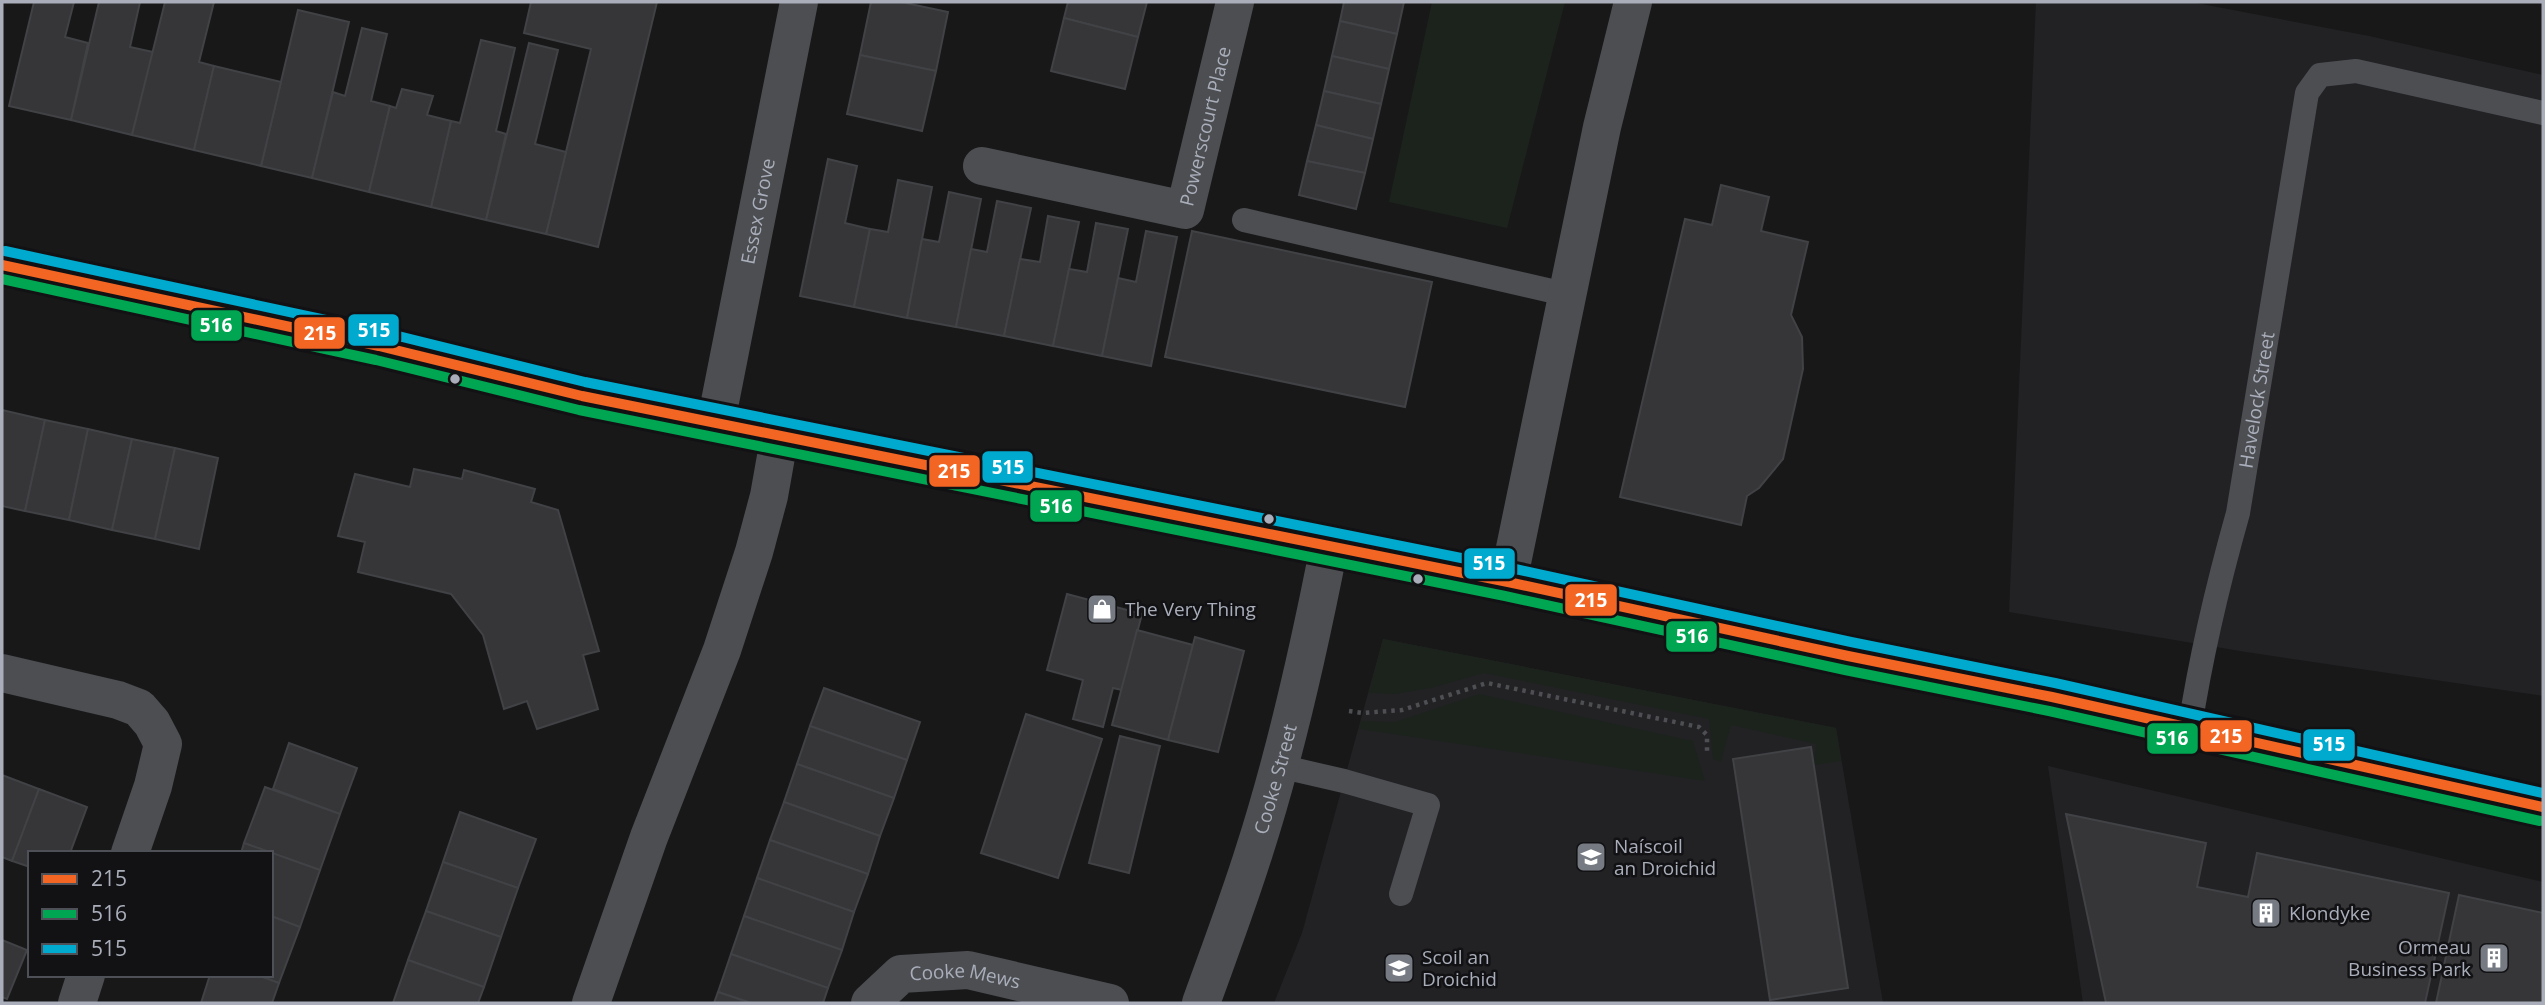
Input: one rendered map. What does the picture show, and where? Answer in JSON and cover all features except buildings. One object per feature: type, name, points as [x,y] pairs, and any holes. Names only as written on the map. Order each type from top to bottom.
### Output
[{"type":"main road","points":[[2,265],[379,346],[582,396],[1508,582],[2052,697],[2543,807]]},
{"type":"street","name":"Essex Grove","points":[[716,422],[799,2]]},
{"type":"street","name":"Powerscourt Place","points":[[982,166],[1185,210],[1235,2]]},
{"type":"street","points":[[1508,582],[1602,127],[1633,2]]},
{"type":"street","points":[[591,1003],[649,837],[726,640],[769,496],[780,434]]},
{"type":"street","name":"Cooke Street","points":[[1201,1003],[1254,852],[1279,766],[1329,547]]},
{"type":"street","points":[[2,673],[118,700],[139,708],[152,723],[163,744],[153,786],[131,851]]},
{"type":"street","name":"Cooke Mews","points":[[870,1003],[901,974],[968,970],[1110,1003]]},
{"type":"street","points":[[77,1003],[85,977]]},
{"type":"lane","name":"Havelock Street","points":[[2190,727],[2214,604],[2238,513],[2307,93],[2320,75],[2356,71],[2543,113]]},
{"type":"lane","points":[[1244,220],[1569,295]]},
{"type":"lane","points":[[1279,766],[1345,781],[1428,805],[1401,894]]},
{"type":"path","points":[[1349,711],[1363,713],[1402,710],[1487,683],[1699,727],[1707,735],[1707,751]]},
{"type":"shaded area","points":[[1432,2],[1565,2],[1507,228],[1389,202]]},
{"type":"shaded area","points":[[2036,2],[2191,2],[2369,36],[2543,75],[2543,696],[2246,652],[2009,612]]},
{"type":"shaded area","name":"Naíscoil an Droichid","points":[[1383,639],[1836,728],[1883,1003],[1274,1003],[1302,933]]},
{"type":"shaded area","points":[[1383,639],[1836,728],[1841,761],[1814,765],[1816,744],[1731,725],[1721,762],[1713,759],[1709,719],[1484,673],[1431,688],[1395,694],[1369,693]]},
{"type":"shaded area","points":[[1479,694],[1693,741],[1705,781],[1359,729],[1361,721],[1395,722]]},
{"type":"shaded area","points":[[2048,766],[2543,882],[2543,1003],[2083,1003]]},
{"type":"transit line","name":"515","points":[[5,251],[382,332],[585,382],[1511,568],[2055,683],[2543,793]]},
{"type":"transit line","name":"215","points":[[2,265],[379,346],[582,396],[1508,582],[2052,697],[2543,807]]},
{"type":"transit line","name":"516","points":[[2,279],[376,360],[579,410],[1505,596],[2049,711],[2540,821]]},
{"type":"place","name":"The Very Thing","points":[[1102,609]]},
{"type":"place","name":"Naíscoil an Droichid","points":[[1591,857]]},
{"type":"place","name":"Klondyke","points":[[2266,913]]},
{"type":"place","name":"Ormeau Business Park","points":[[2494,958]]},
{"type":"place","name":"Scoil an Droichid","points":[[1399,968]]}]
